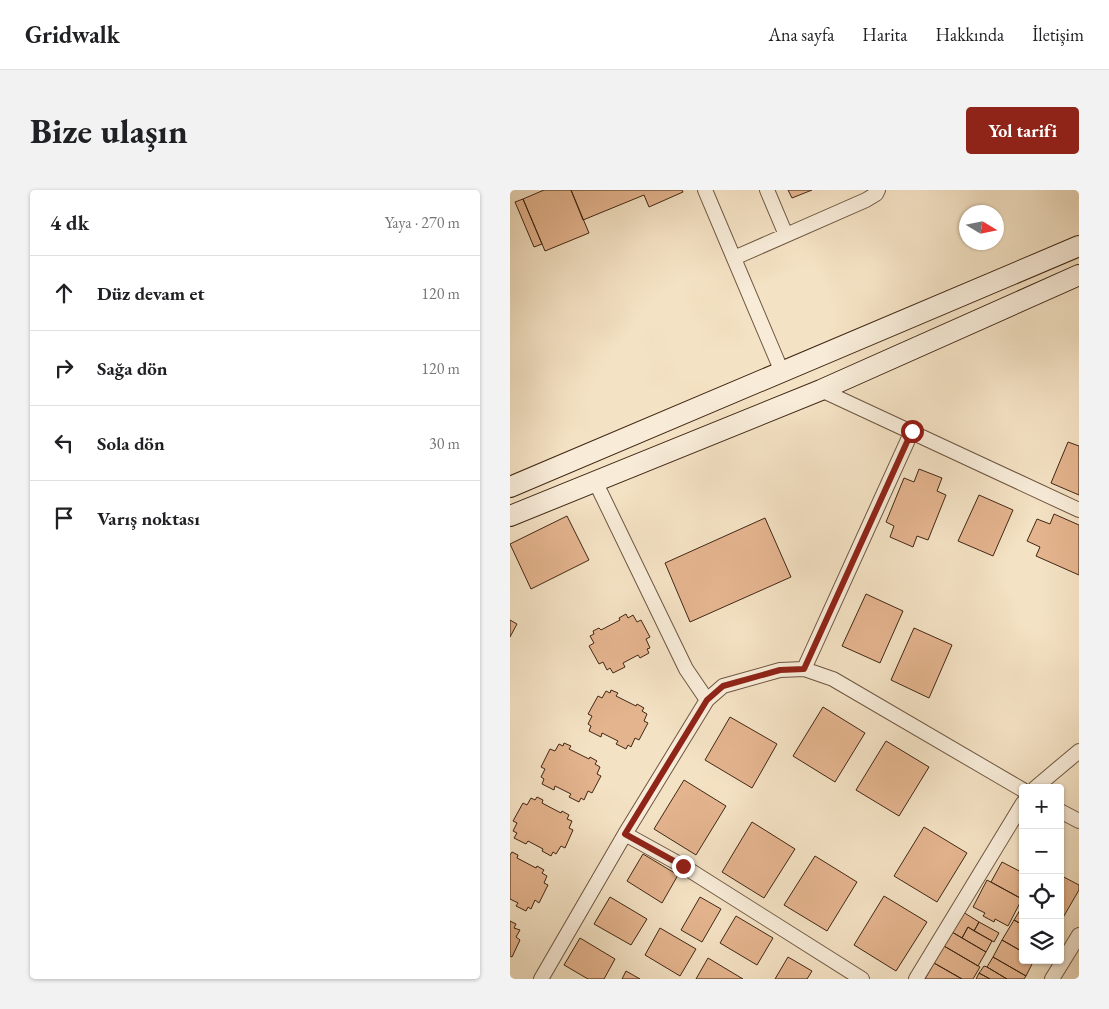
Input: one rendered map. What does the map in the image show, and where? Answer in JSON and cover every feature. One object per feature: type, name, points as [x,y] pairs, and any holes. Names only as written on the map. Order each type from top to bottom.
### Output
[{"type":"street","points":[[705,190],[782,372]]},
{"type":"street","points":[[767,190],[786,235]]},
{"type":"street","points":[[734,258],[866,200],[876,194],[878,190]]},
{"type":"street","points":[[510,487],[1079,246]]},
{"type":"street","points":[[510,516],[821,390],[1079,275]]},
{"type":"street","points":[[821,390],[1079,510]]},
{"type":"street","points":[[804,669],[912,431]]},
{"type":"street","points":[[595,481],[686,669],[707,700]]},
{"type":"street","points":[[541,979],[625,834],[707,700],[723,686],[780,670],[804,669],[833,679],[1019,788]]},
{"type":"street","points":[[1040,784],[1079,751]]},
{"type":"street","points":[[916,979],[1019,810]]},
{"type":"street","points":[[1064,813],[1079,821]]},
{"type":"street","points":[[625,834],[683,866],[862,979]]},
{"type":"street","points":[[1052,979],[1079,935]]},
{"type":"building","points":[[544,190],[571,190],[589,233],[545,251],[523,199]]},
{"type":"building","points":[[571,190],[682,190],[683,192],[649,207],[644,195],[583,220]]},
{"type":"building","points":[[788,190],[812,190],[792,198]]},
{"type":"building","points":[[523,199],[542,244],[534,247],[515,202]]},
{"type":"building","points":[[1068,442],[1079,446],[1079,495],[1051,483]]},
{"type":"building","points":[[919,469],[942,478],[937,491],[946,495],[928,540],[917,536],[913,547],[890,537],[894,526],[886,522],[904,478],[914,482]]},
{"type":"building","points":[[979,495],[1013,510],[993,556],[958,541]]},
{"type":"building","points":[[1054,514],[1079,525],[1079,575],[1036,556],[1040,547],[1027,541],[1037,519],[1050,524]]},
{"type":"building","points":[[567,516],[589,560],[531,589],[510,544]]},
{"type":"building","points":[[765,518],[791,577],[690,622],[665,563]]},
{"type":"building","points":[[866,594],[903,611],[880,663],[842,646]]},
{"type":"building","points":[[626,614],[628,618],[633,615],[637,622],[641,620],[650,637],[646,639],[650,648],[647,649],[649,653],[640,658],[638,655],[623,663],[625,667],[613,673],[610,668],[607,670],[603,662],[599,664],[589,646],[594,643],[590,636],[594,634],[593,631],[599,628],[601,630],[620,620],[619,618]]},
{"type":"building","points":[[510,620],[517,624],[510,637]]},
{"type":"building","points":[[914,628],[952,645],[929,698],[891,680]]},
{"type":"building","points":[[611,690],[618,693],[616,696],[644,708],[642,711],[647,714],[644,721],[648,723],[639,740],[635,738],[631,747],[628,745],[626,749],[616,744],[618,741],[602,733],[601,737],[589,731],[591,726],[588,724],[592,716],[588,714],[598,696],[602,698],[606,691],[610,693]]},
{"type":"building","points":[[823,707],[865,733],[835,782],[793,756]]},
{"type":"building","points":[[730,717],[777,744],[752,788],[705,760]]},
{"type":"building","points":[[886,741],[929,767],[899,816],[856,790]]},
{"type":"building","points":[[564,743],[571,746],[569,749],[597,761],[595,764],[600,767],[597,774],[601,776],[592,793],[588,791],[584,800],[581,798],[579,802],[569,797],[571,794],[555,786],[554,790],[542,784],[544,779],[541,777],[545,769],[541,767],[550,749],[555,751],[559,744],[563,746]]},
{"type":"building","points":[[684,780],[726,806],[696,855],[654,829]]},
{"type":"building","points":[[537,797],[543,800],[542,803],[569,815],[567,819],[572,821],[569,828],[573,830],[565,848],[561,846],[556,854],[553,852],[551,856],[528,841],[526,844],[514,838],[517,833],[513,831],[517,823],[513,821],[523,803],[527,805],[531,798],[535,800]]},
{"type":"building","points":[[752,822],[795,849],[764,898],[722,872]]},
{"type":"building","points":[[924,827],[967,853],[937,902],[894,876]]},
{"type":"building","points":[[512,852],[518,855],[517,858],[544,870],[542,873],[547,876],[544,883],[548,885],[539,903],[535,900],[531,909],[528,907],[526,911],[516,906],[518,903],[510,899],[510,855]]},
{"type":"building","points":[[643,854],[678,875],[662,903],[627,881]]},
{"type":"building","points":[[815,856],[857,882],[827,931],[784,905]]},
{"type":"building","points":[[1002,862],[1019,871],[1019,897],[991,882]]},
{"type":"building","points":[[1064,877],[1079,885],[1079,890],[1064,916]]},
{"type":"building","points":[[987,880],[1019,897],[1019,905],[1008,926],[995,919],[994,922],[983,916],[985,913],[973,907]]},
{"type":"building","points":[[884,896],[927,922],[896,971],[854,945]]},
{"type":"building","points":[[610,897],[647,919],[631,945],[594,924]]},
{"type":"building","points":[[700,897],[721,909],[702,942],[681,930]]},
{"type":"building","points":[[963,912],[979,922],[974,931],[968,927],[962,938],[952,932]]},
{"type":"building","points":[[1019,912],[1019,923],[1014,920]]},
{"type":"building","points":[[736,916],[773,938],[757,965],[720,943]]},
{"type":"building","points":[[1014,920],[1019,923],[1019,950],[1002,940]]},
{"type":"building","points":[[510,921],[516,924],[514,928],[520,930],[516,937],[520,940],[512,957],[510,956]]},
{"type":"building","points":[[979,922],[999,933],[994,942],[974,931]]},
{"type":"building","points":[[968,927],[992,941],[986,952],[962,938]]},
{"type":"building","points":[[660,928],[696,949],[680,976],[645,955]]},
{"type":"building","points":[[952,932],[986,952],[978,966],[944,946]]},
{"type":"building","points":[[580,938],[615,959],[604,979],[588,979],[564,965]]},
{"type":"building","points":[[1002,940],[1019,950],[1019,964],[1032,964],[1026,976],[993,957]]},
{"type":"building","points":[[944,946],[980,967],[973,979],[962,979],[934,963]]},
{"type":"building","points":[[788,957],[812,971],[807,979],[775,979]]},
{"type":"building","points":[[993,957],[1026,976],[1024,979],[1007,979],[987,967]]},
{"type":"building","points":[[708,958],[743,979],[696,979]]},
{"type":"building","points":[[934,963],[962,979],[925,979]]},
{"type":"building","points":[[984,966],[1007,979],[990,979],[979,973]]},
{"type":"building","points":[[626,971],[640,979],[622,979]]},
{"type":"building","points":[[979,973],[990,979],[976,979]]},
{"type":"route","points":[[683,866],[625,834],[707,700],[723,686],[780,670],[804,669],[912,431]]}]
